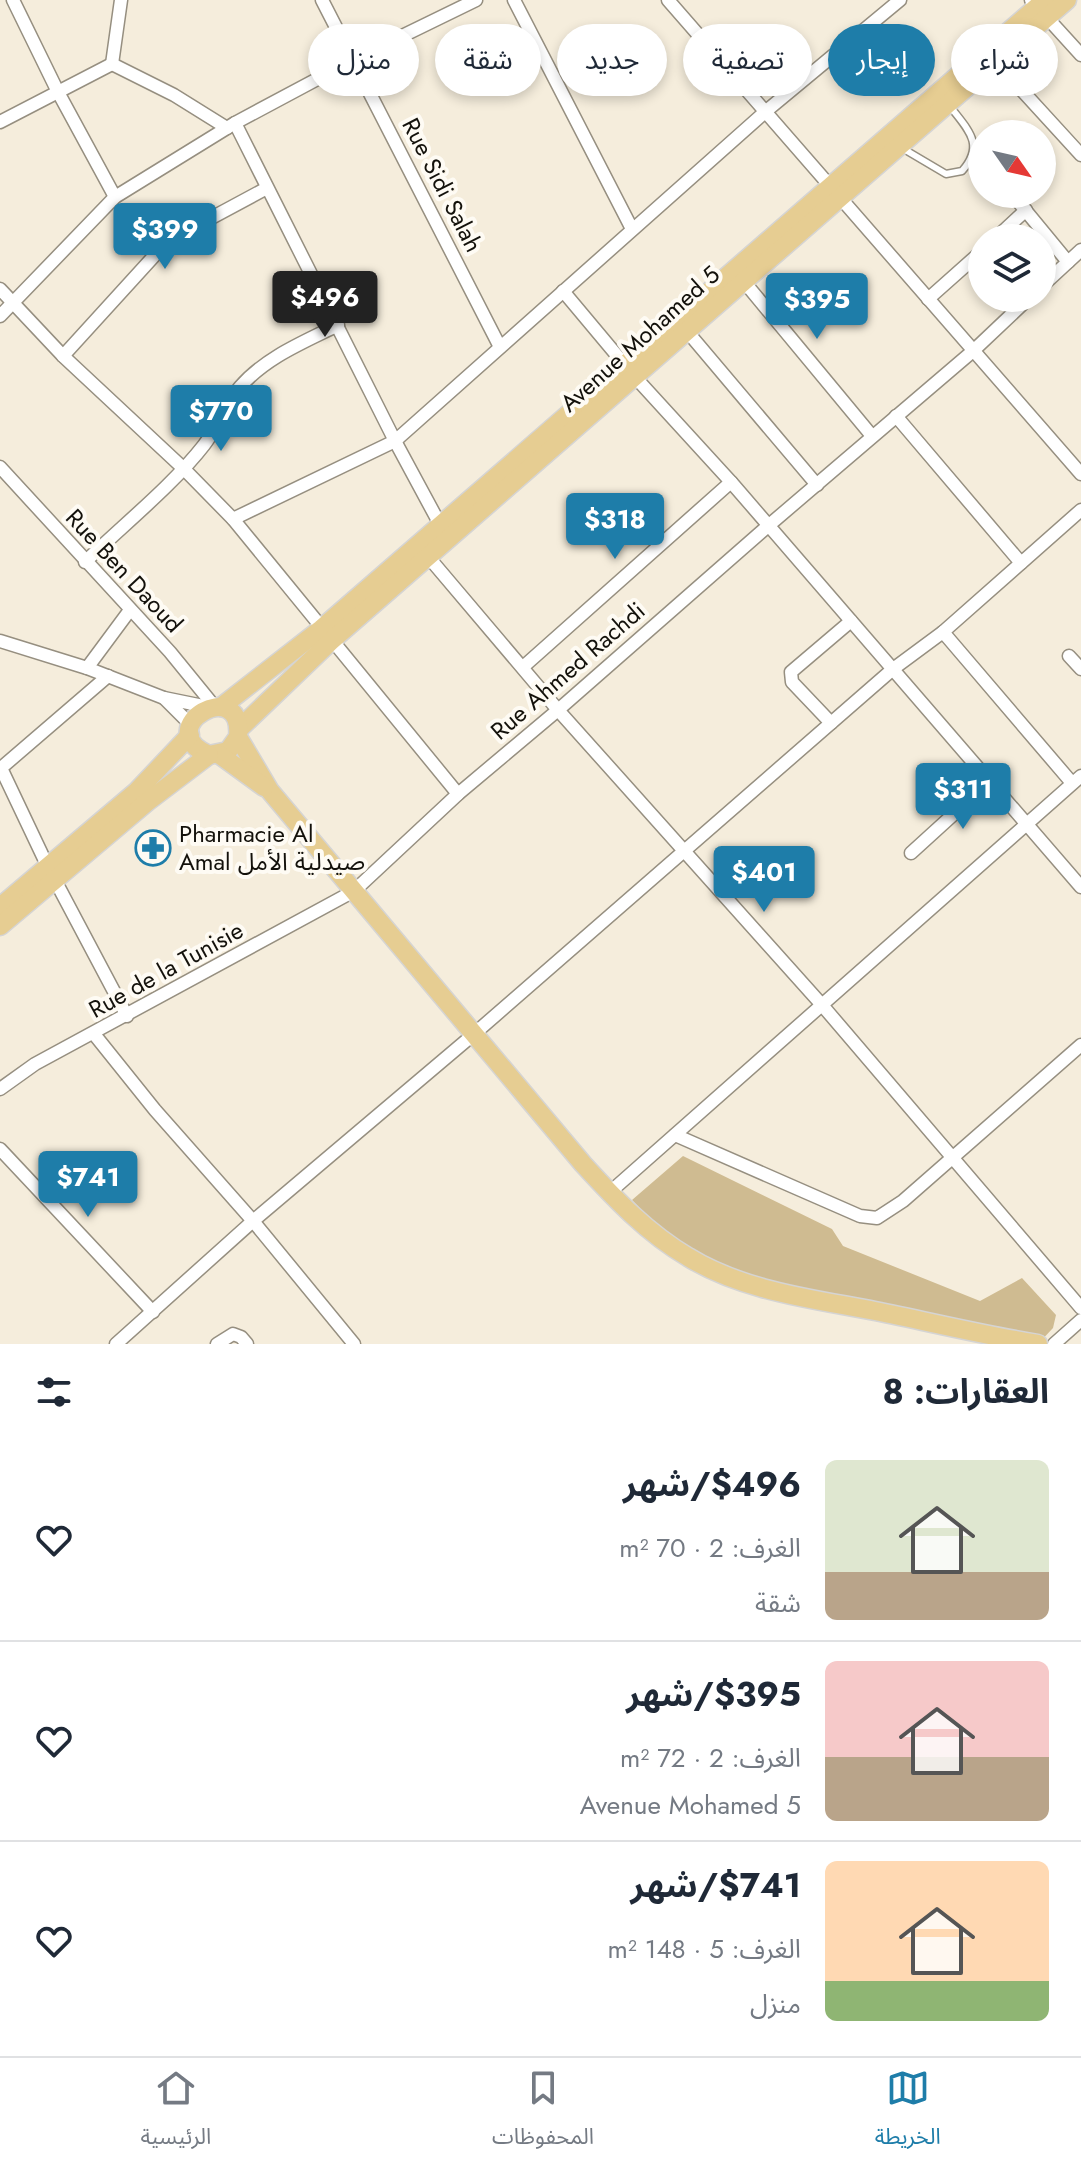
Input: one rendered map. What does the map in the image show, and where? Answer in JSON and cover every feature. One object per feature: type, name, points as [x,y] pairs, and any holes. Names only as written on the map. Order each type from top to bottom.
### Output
[{"type":"main road","name":"Avenue Mohamed 5","points":[[214,707],[326,635],[944,98],[1040,6],[1067,0]]},
{"type":"main road","name":"Avenue Mohamed 5","points":[[1026,24],[1040,6]]},
{"type":"main road","name":"Avenue Mohamed 5","points":[[944,98],[951,93]]},
{"type":"main road","name":"Avenue Mohamed 5","points":[[630,372],[686,330],[738,274]]},
{"type":"main road","name":"Avenue Mohamed 5","points":[[238,733],[326,635]]},
{"type":"main road","points":[[142,796],[190,730],[197,713],[214,707],[233,715],[238,733],[270,791],[609,1193],[645,1227],[688,1257],[739,1280],[818,1300],[1038,1344]]},
{"type":"main road","points":[[190,730],[200,751],[214,755],[270,791]]},
{"type":"main road","points":[[0,907],[51,872],[142,796],[214,755],[228,751],[238,733]]},
{"type":"main road","points":[[0,926],[51,872]]},
{"type":"street","points":[[13,0],[115,197]]},
{"type":"street","points":[[112,64],[121,0]]},
{"type":"street","name":"Rue Sidi Salah","points":[[322,0],[334,24]]},
{"type":"street","points":[[419,28],[476,0]]},
{"type":"street","points":[[514,0],[632,229]]},
{"type":"street","points":[[668,0],[1081,474]]},
{"type":"street","points":[[233,519],[395,441],[765,112],[900,0]]},
{"type":"street","points":[[1040,6],[1081,55]]},
{"type":"street","points":[[0,122],[112,64]]},
{"type":"street","points":[[112,64],[231,125],[267,188],[444,532]]},
{"type":"street","points":[[0,316],[115,197],[231,125],[308,84]]},
{"type":"street","name":"Rue Sidi Salah","points":[[371,96],[500,347]]},
{"type":"street","points":[[1027,96],[1081,155]]},
{"type":"street","points":[[63,356],[170,242],[267,188]]},
{"type":"street","points":[[1011,224],[1026,210],[1068,262]]},
{"type":"street","points":[[1056,273],[1081,250]]},
{"type":"street","points":[[928,299],[968,263]]},
{"type":"street","points":[[738,274],[872,436]]},
{"type":"street","points":[[0,289],[63,356],[233,519],[458,794]]},
{"type":"street","points":[[563,291],[630,372],[731,482],[1081,887]]},
{"type":"street","name":"Rue Ahmed Rachdi","points":[[354,891],[458,794],[973,351],[1014,312]]},
{"type":"street","points":[[85,562],[205,444],[239,387],[257,370],[282,353],[338,325]]},
{"type":"street","points":[[686,330],[817,485]]},
{"type":"street","points":[[896,416],[1021,563]]},
{"type":"street","name":"Rue Ben Daoud","points":[[0,467],[170,652],[214,707]]},
{"type":"street","points":[[523,667],[731,482]]},
{"type":"street","points":[[116,1344],[253,1221],[474,1034],[893,669],[943,632],[1081,510]]},
{"type":"street","points":[[423,551],[683,853],[822,1005],[1081,1308]]},
{"type":"street","points":[[87,668],[130,610]]},
{"type":"street","points":[[831,723],[792,682],[791,672],[851,621]]},
{"type":"street","points":[[609,1193],[1077,779],[943,632]]},
{"type":"street","points":[[0,641],[87,668],[164,698],[214,707]]},
{"type":"street","points":[[1069,656],[1081,669]]},
{"type":"street","points":[[108,676],[0,768],[127,1016]]},
{"type":"street","points":[[164,698],[190,730]]},
{"type":"street","points":[[911,853],[989,782]]},
{"type":"street","name":"Rue de la Tunisie","points":[[0,1089],[35,1064],[354,891]]},
{"type":"street","points":[[94,1034],[354,1344]]},
{"type":"street","points":[[675,1135],[870,1218],[886,1214],[1081,1045]]},
{"type":"street","points":[[0,1149],[153,1312]]},
{"type":"street","points":[[1054,1344],[1081,1320]]},
{"type":"street","points":[[217,1344],[233,1334],[247,1344]]},
{"type":"lane","points":[[892,142],[946,174],[962,171],[973,155],[973,140],[944,98]]},
{"type":"shaded area","points":[[683,1156],[832,1229],[843,1246],[980,1301],[1022,1278],[1056,1315],[1053,1328],[1038,1344],[778,1286],[718,1268],[666,1235],[632,1200]]},
{"type":"place","name":"Pharmacie Al Amal صيدلية الأمل","points":[[153,848]]}]
